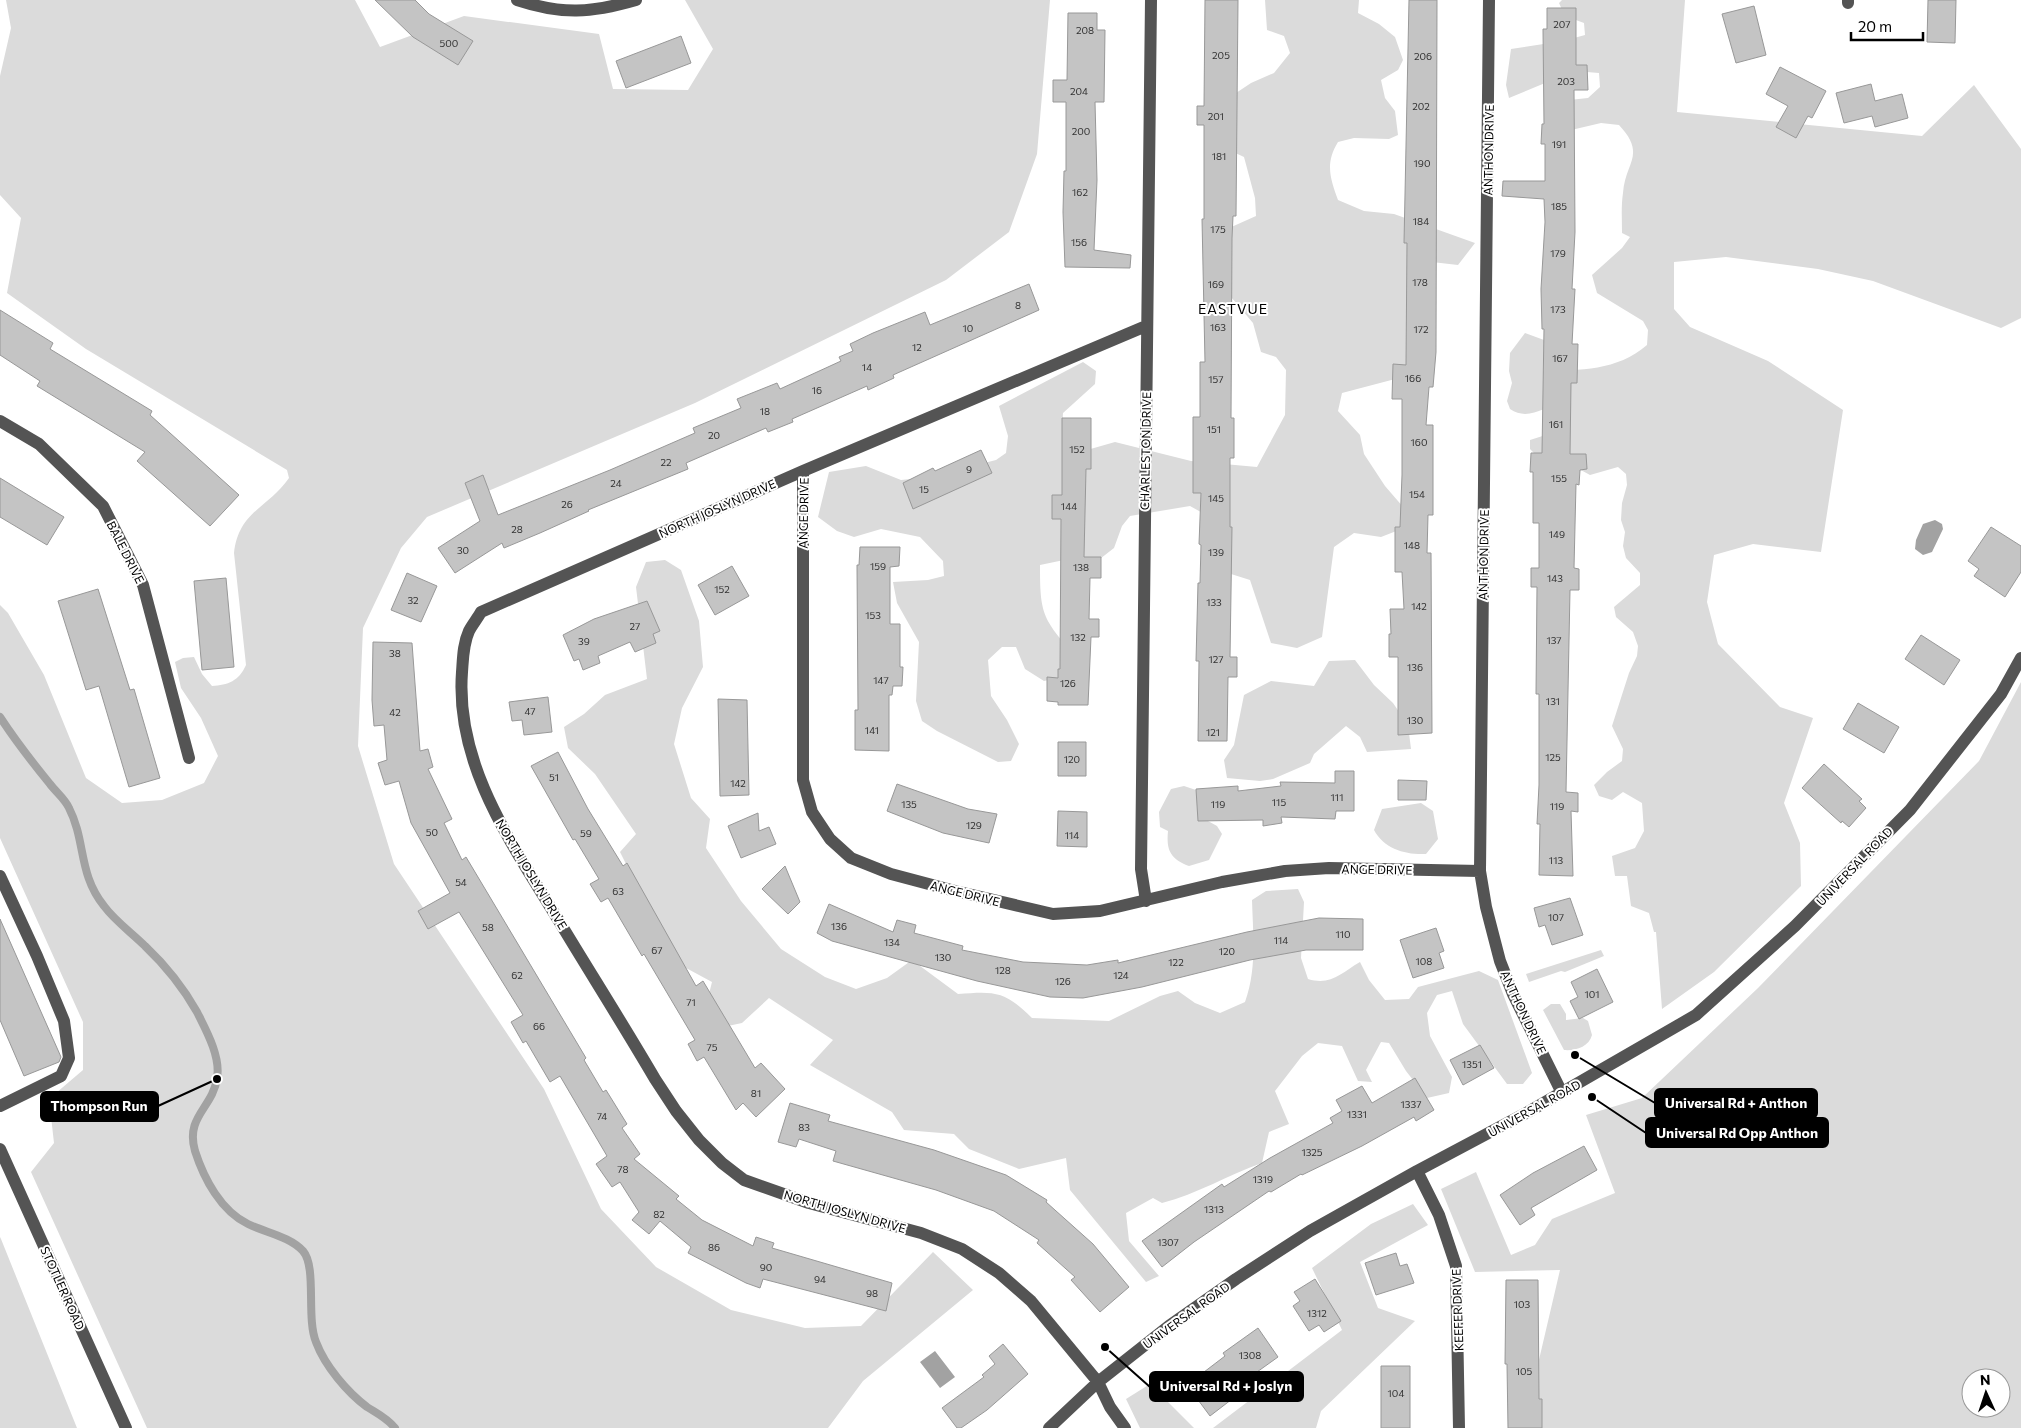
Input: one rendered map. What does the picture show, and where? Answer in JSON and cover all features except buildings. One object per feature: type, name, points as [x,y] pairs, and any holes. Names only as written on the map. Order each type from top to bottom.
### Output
[{"type":"street","points":[[517,0],[562,11],[603,10],[636,0]]},
{"type":"street","name":"CHARLESTON DRIVE","points":[[1146,901],[1141,869],[1151,0]]},
{"type":"street","name":"ANTHON DRIVE","points":[[1489,0],[1480,871],[1486,907],[1499,957],[1513,994],[1562,1093]]},
{"type":"street","name":"NORTH JOSLYN DRIVE","points":[[1125,1428],[1110,1408],[1098,1382],[1031,1301],[999,1273],[962,1249],[921,1233],[809,1203],[744,1180],[716,1158],[676,1111],[502,828],[481,782],[467,739],[462,716],[461,686],[468,632],[481,612],[803,470],[1146,326]]},
{"type":"street","name":"BALE DRIVE","points":[[0,421],[39,444],[103,506],[144,585],[189,758]]},
{"type":"street","name":"ANGE DRIVE","points":[[803,470],[803,780],[812,812],[830,840],[851,858],[891,874],[962,893],[1050,913],[1100,912],[1222,882],[1285,871],[1329,868],[1480,871]]},
{"type":"street","name":"UNIVERSAL ROAD","points":[[1049,1428],[1098,1382],[1170,1326],[1236,1279],[1310,1231],[1562,1093],[1696,1015],[1795,926],[1910,810],[2001,694],[2021,658]]},
{"type":"street","points":[[0,876],[37,956],[64,1021],[69,1058],[60,1076],[0,1106]]},
{"type":"street","name":"STOTLER ROAD","points":[[0,1149],[126,1428]]},
{"type":"street","name":"KEEFER DRIVE","points":[[1417,1171],[1440,1215],[1456,1266],[1458,1428]]},
{"type":"shaded area","points":[[6,0],[355,0],[380,47],[464,16],[599,34],[613,89],[688,90],[713,49],[685,0],[1050,0],[1037,154],[1009,232],[946,280],[695,403],[427,517],[401,548],[363,628],[358,746],[394,864],[544,1089],[601,1209],[656,1267],[731,1310],[805,1328],[861,1326],[933,1252],[973,1290],[863,1381],[828,1428],[147,1428],[31,1172],[54,1143],[49,1099],[83,1070],[83,1022],[0,838],[0,605],[8,613],[44,675],[86,778],[122,803],[162,800],[204,783],[218,756],[201,718],[181,688],[175,662],[183,658],[194,657],[202,674],[212,686],[223,685],[240,675],[246,665],[234,553],[237,539],[248,519],[289,478],[287,470],[86,349],[7,293],[21,218],[0,195],[0,76],[11,28]]},
{"type":"shaded area","points":[[1265,0],[1359,0],[1358,13],[1379,24],[1395,37],[1403,60],[1398,70],[1381,80],[1385,98],[1395,111],[1398,135],[1389,139],[1354,138],[1338,142],[1331,157],[1330,171],[1338,200],[1364,211],[1394,214],[1475,243],[1458,265],[1432,262],[1418,373],[1342,393],[1338,411],[1360,435],[1364,454],[1385,486],[1404,508],[1404,528],[1381,537],[1354,533],[1334,547],[1322,637],[1297,648],[1271,643],[1250,580],[1231,574],[1217,552],[1217,521],[1190,506],[1130,516],[1122,526],[1114,548],[1096,562],[1064,560],[1040,565],[1042,605],[1045,614],[1049,623],[1075,655],[1071,675],[1044,681],[1025,669],[1016,647],[1002,647],[988,660],[991,696],[1007,720],[1019,744],[1011,761],[998,762],[937,731],[922,721],[916,701],[919,642],[897,603],[893,582],[928,580],[944,576],[943,561],[920,537],[881,529],[854,537],[837,531],[818,517],[829,472],[866,466],[901,480],[929,477],[996,460],[1006,453],[1008,436],[999,406],[1083,362],[1096,371],[1095,384],[1063,413],[1062,429],[1087,450],[1115,442],[1191,461],[1257,467],[1285,415],[1286,370],[1276,357],[1261,352],[1253,323],[1220,284],[1218,233],[1256,216],[1255,198],[1244,157],[1229,150],[1236,93],[1251,83],[1274,73],[1290,53],[1284,36],[1267,30]]},
{"type":"shaded area","points":[[1562,0],[1685,0],[1677,112],[1922,136],[1974,85],[2021,149],[2021,318],[2001,328],[1873,281],[1818,269],[1726,257],[1674,262],[1674,309],[1690,327],[1768,361],[1843,410],[1821,552],[1753,544],[1714,555],[1707,602],[1718,644],[1780,707],[1813,718],[1784,803],[1800,843],[1801,886],[1714,972],[1662,1009],[1656,932],[1654,932],[1649,913],[1631,906],[1627,876],[1615,876],[1612,856],[1635,848],[1644,831],[1642,803],[1623,792],[1612,800],[1599,796],[1594,785],[1622,761],[1623,749],[1612,726],[1629,673],[1637,656],[1638,646],[1633,632],[1616,617],[1614,607],[1640,585],[1640,573],[1626,558],[1623,546],[1625,532],[1621,520],[1622,503],[1627,485],[1626,474],[1618,467],[1590,475],[1568,463],[1539,458],[1530,449],[1530,440],[1552,433],[1561,401],[1542,410],[1523,414],[1510,409],[1507,401],[1512,383],[1509,371],[1510,353],[1525,333],[1544,340],[1543,371],[1584,369],[1611,364],[1635,354],[1647,345],[1648,330],[1643,321],[1597,293],[1592,275],[1622,248],[1630,237],[1622,233],[1622,198],[1632,159],[1632,144],[1619,125],[1601,123],[1567,131],[1560,101],[1588,98],[1600,87],[1599,73],[1574,71],[1509,98],[1506,85],[1511,49],[1563,41],[1585,35],[1584,23],[1565,16],[1559,3]]},
{"type":"shaded area","points":[[1935,520],[1942,524],[1943,529],[1932,552],[1923,555],[1915,549],[1916,540],[1923,524]]},
{"type":"shaded area","points":[[665,560],[681,570],[699,621],[703,667],[682,708],[674,744],[691,798],[710,819],[706,848],[741,901],[781,949],[825,977],[856,989],[887,978],[912,960],[958,994],[991,993],[999,995],[1014,1002],[1032,1018],[1109,1021],[1160,996],[1178,991],[1195,1003],[1220,1013],[1245,1002],[1249,990],[1253,964],[1252,900],[1266,891],[1298,889],[1304,902],[1301,958],[1308,979],[1316,981],[1330,980],[1360,962],[1369,980],[1385,1000],[1409,999],[1418,987],[1479,971],[1498,980],[1532,1073],[1523,1084],[1507,1084],[1463,1024],[1452,991],[1437,995],[1427,1013],[1430,1036],[1452,1077],[1449,1093],[1427,1098],[1406,1071],[1389,1043],[1381,1042],[1366,1070],[1372,1082],[1358,1081],[1342,1046],[1318,1043],[1302,1056],[1275,1091],[1289,1124],[1269,1132],[1262,1163],[1175,1199],[1162,1203],[1153,1198],[1126,1213],[1129,1241],[1159,1276],[1146,1282],[1070,1190],[1066,1158],[1019,1169],[969,1149],[954,1134],[904,1130],[892,1112],[810,1065],[833,1040],[769,998],[742,1023],[723,1027],[705,1010],[712,982],[675,962],[620,852],[636,834],[595,774],[568,748],[564,727],[584,714],[605,695],[647,679],[636,587],[646,562]]},
{"type":"shaded area","points":[[1355,660],[1374,685],[1393,703],[1408,725],[1411,749],[1367,752],[1360,737],[1346,726],[1314,754],[1310,763],[1273,779],[1260,781],[1227,778],[1224,760],[1234,745],[1244,695],[1271,681],[1314,686],[1329,661]]},
{"type":"shaded area","points":[[2021,682],[2021,1428],[1525,1428],[1527,1411],[1560,1270],[1475,1272],[1441,1189],[1476,1172],[1511,1255],[1535,1245],[1552,1219],[1615,1193],[1586,1115],[1642,1098],[1758,988],[1979,761]]},
{"type":"shaded area","points":[[1184,786],[1205,793],[1208,821],[1217,826],[1222,834],[1209,860],[1189,866],[1178,860],[1171,853],[1168,844],[1168,831],[1160,827],[1159,812],[1171,789]]},
{"type":"shaded area","points":[[1421,803],[1433,811],[1438,839],[1426,854],[1396,850],[1378,837],[1374,830],[1382,809]]},
{"type":"shaded area","points":[[1601,950],[1604,956],[1565,972],[1561,971],[1529,982],[1526,974]]},
{"type":"shaded area","points":[[1551,1004],[1560,1004],[1566,1014],[1566,1020],[1583,1018],[1588,1021],[1592,1035],[1588,1043],[1577,1049],[1564,1050],[1543,1010]]},
{"type":"shaded area","points":[[1413,1204],[1428,1225],[1360,1262],[1378,1308],[1415,1321],[1321,1411],[1316,1428],[1213,1428],[1342,1330],[1312,1268],[1371,1224]]},
{"type":"shaded area","points":[[0,1237],[1,1239],[77,1428],[0,1428]]},
{"type":"shaded area","points":[[935,1351],[955,1377],[940,1388],[920,1362]]},
{"type":"shaded area","points":[[1150,1384],[1194,1428],[1140,1428],[1126,1399]]},
{"type":"waterway","points":[[0,717],[30,759],[67,805],[78,833],[86,870],[96,894],[113,917],[140,941],[173,977],[192,1003],[208,1035],[217,1061],[217,1078],[210,1097],[197,1120],[193,1139],[195,1151],[209,1183],[222,1203],[238,1218],[248,1224],[284,1238],[303,1251],[310,1269],[313,1332],[320,1351],[337,1378],[352,1394],[395,1428]]},
{"type":"place","name":"Universal Rd + Anthon","points":[[1575,1055]]},
{"type":"place","name":"Thompson Run","points":[[217,1079]]},
{"type":"place","name":"Universal Rd Opp Anthon","points":[[1592,1097]]},
{"type":"place","name":"Universal Rd + Joslyn","points":[[1105,1347]]},
{"type":"district","name":"EASTVUE","points":[[1233,308]]}]
